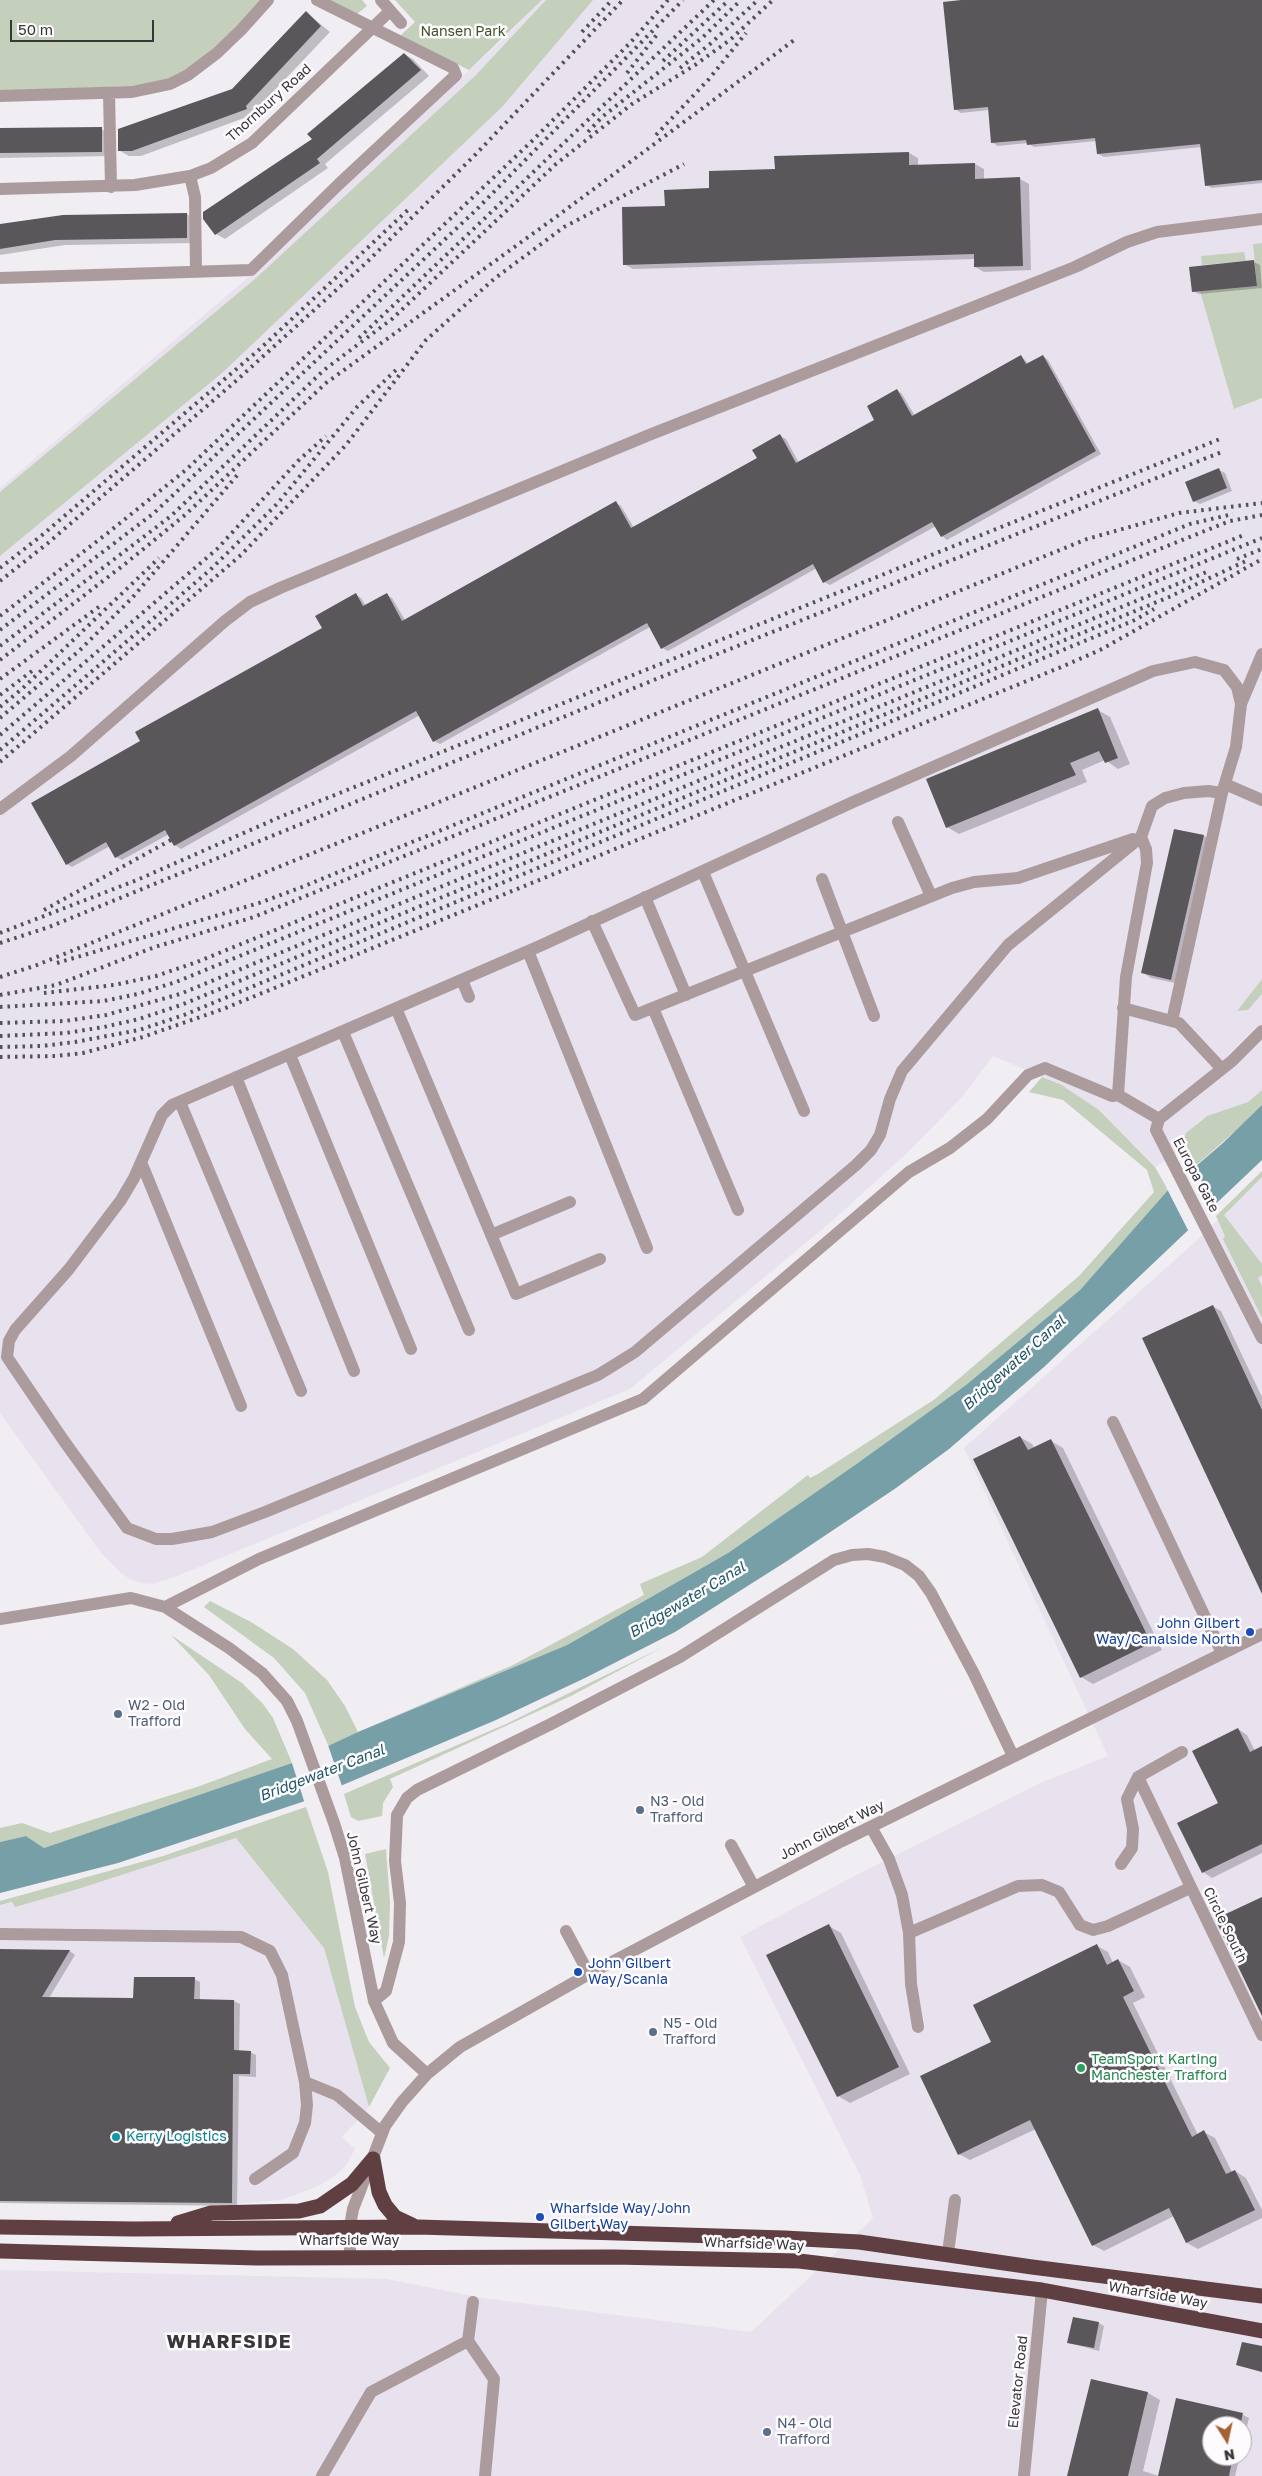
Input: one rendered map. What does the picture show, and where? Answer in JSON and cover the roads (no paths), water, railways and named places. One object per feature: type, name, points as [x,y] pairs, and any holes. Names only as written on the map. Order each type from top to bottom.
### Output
[{"type":"highway","points":[[373,2159],[379,2192],[385,2205],[395,2217],[418,2227]]},
{"type":"highway","points":[[160,2228],[211,2213],[298,2211],[320,2206],[352,2184],[373,2159]]},
{"type":"highway","name":"Wharfside Way","points":[[0,2227],[418,2227],[859,2242],[1032,2267],[1262,2296]]},
{"type":"highway","name":"Wharfside Way","points":[[0,2250],[350,2258],[614,2257],[799,2262],[1042,2290],[1262,2331]]},
{"type":"street","points":[[0,96],[132,92],[154,88],[188,75],[241,30],[268,0]]},
{"type":"street","points":[[0,278],[250,270],[456,75],[453,68],[317,0]]},
{"type":"street","points":[[381,0],[401,23]]},
{"type":"street","name":"Thornbury Road","points":[[0,189],[111,187],[190,176],[231,157],[252,143],[390,11]]},
{"type":"street","points":[[109,93],[111,187]]},
{"type":"street","points":[[190,176],[195,197],[196,271]]},
{"type":"street","points":[[0,809],[70,756],[225,621],[250,602],[658,432],[1066,270],[1127,242],[1156,232],[1262,219]]},
{"type":"street","points":[[1172,1021],[1224,789],[1236,747],[1241,704],[1262,654]]},
{"type":"street","points":[[1241,704],[1237,687],[1224,670],[1195,662],[1153,670],[853,802],[528,951],[172,1105],[162,1115],[141,1162],[121,1200],[92,1240],[15,1330],[9,1340],[7,1356],[127,1528],[139,1534],[172,1540],[212,1532],[428,1446],[598,1375],[635,1352],[856,1166],[871,1150],[880,1135],[890,1099],[902,1071],[1008,945],[1141,837],[1152,806],[1165,798],[1184,793],[1224,789],[1262,800]]},
{"type":"street","points":[[898,822],[931,896]]},
{"type":"street","points":[[592,921],[635,1015],[931,896],[974,882],[1018,878],[1141,837]]},
{"type":"street","points":[[1118,1095],[1126,977],[1148,863],[1146,849],[1141,837]]},
{"type":"street","points":[[703,872],[804,1111]]},
{"type":"street","points":[[822,879],[874,1016]]},
{"type":"street","points":[[645,897],[686,995]]},
{"type":"street","points":[[528,951],[647,1248]]},
{"type":"street","points":[[462,980],[469,997]]},
{"type":"street","points":[[396,1008],[516,1294],[600,1259]]},
{"type":"street","points":[[653,1008],[738,1210]]},
{"type":"street","points":[[1123,1008],[1172,1021],[1188,1030],[1222,1068]]},
{"type":"street","points":[[166,1607],[259,1559],[643,1399],[909,1172],[950,1148],[987,1120],[1028,1075],[1045,1068],[1112,1096],[1118,1095],[1159,1120],[1222,1068],[1262,1031]]},
{"type":"street","points":[[343,1032],[469,1330]]},
{"type":"street","points":[[290,1055],[411,1349]]},
{"type":"street","points":[[236,1077],[354,1371]]},
{"type":"street","points":[[180,1102],[301,1391]]},
{"type":"street","name":"Europa Gate","points":[[1159,1120],[1156,1130],[1262,1338]]},
{"type":"street","points":[[141,1162],[241,1406]]},
{"type":"street","points":[[492,1235],[570,1202]]},
{"type":"street","points":[[1113,1422],[1222,1653]]},
{"type":"street","points":[[374,2001],[386,1991],[399,1942],[400,1903],[395,1861],[397,1815],[407,1798],[417,1790],[552,1724],[680,1657],[834,1560],[852,1555],[885,1556],[905,1566],[919,1576],[948,1626],[1013,1756]]},
{"type":"street","name":"John Gilbert Way","points":[[0,1619],[131,1598],[166,1607],[229,1648],[262,1673],[287,1702],[305,1741],[334,1823],[345,1858],[374,2001],[393,2043],[427,2074]]},
{"type":"street","name":"John Gilbert Way","points":[[350,2258],[350,2226],[353,2209],[382,2133],[402,2102],[427,2074],[460,2047],[589,1974],[870,1826],[1262,1634]]},
{"type":"street","points":[[1122,1864],[1132,1848],[1133,1828],[1127,1799],[1138,1777],[1182,1752]]},
{"type":"street","name":"Circle South","points":[[1138,1777],[1262,2035]]},
{"type":"street","points":[[870,1826],[889,1859],[902,1895],[909,1934],[911,1984],[918,2027]]},
{"type":"street","points":[[731,1845],[754,1887]]},
{"type":"street","points":[[909,1934],[1018,1886],[1042,1885],[1059,1892],[1080,1925],[1093,1930],[1108,1926],[1190,1888]]},
{"type":"street","points":[[566,1932],[589,1974]]},
{"type":"street","points":[[0,1934],[241,1938],[257,1943],[270,1951],[282,1975],[306,2082],[307,2104],[305,2124],[293,2153],[255,2179]]},
{"type":"street","points":[[306,2082],[337,2095],[382,2133]]},
{"type":"street","points":[[948,2254],[955,2200]]},
{"type":"street","name":"Elevator Road","points":[[1024,2476],[1042,2290]]},
{"type":"street","points":[[473,2302],[468,2341],[494,2380],[485,2476]]},
{"type":"street","points":[[322,2476],[371,2392],[468,2341]]},
{"type":"water","name":"Bridgewater Canal","points":[[1262,1105],[1262,1160],[1044,1367],[949,1449],[896,1488],[787,1561],[675,1632],[585,1678],[496,1720],[305,1801],[118,1863],[0,1893],[0,1842],[26,1836],[44,1848],[292,1763],[358,1732],[567,1645],[728,1553],[966,1385],[1080,1290],[1168,1190],[1223,1143]]},
{"type":"railway","points":[[582,32],[612,0]]},
{"type":"railway","points":[[0,581],[48,543],[237,380],[366,263],[476,154],[623,0]]},
{"type":"railway","points":[[0,616],[187,469],[532,141],[630,43],[668,0]]},
{"type":"railway","points":[[0,630],[154,513],[475,211],[683,0]]},
{"type":"railway","points":[[359,338],[714,0]]},
{"type":"railway","points":[[663,61],[729,0]]},
{"type":"railway","points":[[588,132],[602,117],[702,38],[741,0]]},
{"type":"railway","points":[[680,68],[710,44],[758,0]]},
{"type":"railway","points":[[0,646],[171,516],[324,370],[392,319],[556,164],[632,104],[695,65],[730,40],[773,0]]},
{"type":"railway","points":[[627,73],[659,32]]},
{"type":"railway","points":[[656,135],[709,79],[746,33]]},
{"type":"railway","points":[[0,660],[125,564],[185,515],[326,383],[556,217],[797,38]]},
{"type":"railway","points":[[0,762],[241,555],[346,445],[426,340],[494,279],[564,227],[684,164]]},
{"type":"railway","points":[[0,568],[41,536],[261,348],[411,207]]},
{"type":"railway","points":[[0,750],[210,570],[277,504],[357,407],[396,370]]},
{"type":"railway","points":[[0,735],[217,549],[298,461],[326,436]]},
{"type":"railway","points":[[0,933],[137,880],[280,817],[1220,439]]},
{"type":"railway","points":[[0,943],[49,927],[720,653],[1224,451]]},
{"type":"railway","points":[[0,718],[80,650],[132,598],[240,472]]},
{"type":"railway","points":[[0,977],[37,965],[1087,539],[1179,513],[1262,503]]},
{"type":"railway","points":[[57,963],[259,903],[302,887],[1190,524],[1233,514]]},
{"type":"railway","points":[[0,995],[56,985],[155,947],[254,917],[1172,544],[1230,521],[1262,515]]},
{"type":"railway","points":[[44,993],[114,985],[156,976],[197,962],[1244,535]]},
{"type":"railway","points":[[0,1007],[104,1001],[138,994],[176,982],[1262,538]]},
{"type":"railway","points":[[1237,559],[1262,549]]},
{"type":"railway","points":[[0,707],[23,688],[159,558]]},
{"type":"railway","points":[[0,1057],[56,1056],[83,1053],[143,1037],[223,1009],[1066,665],[1100,650],[1262,559]]},
{"type":"railway","points":[[0,1036],[66,1033],[104,1027],[139,1019],[181,1005],[1169,597],[1246,561]]},
{"type":"railway","points":[[0,1023],[65,1021],[106,1015],[180,994],[1209,571]]},
{"type":"railway","points":[[0,679],[100,606]]},
{"type":"railway","points":[[0,1047],[42,1046],[75,1042],[139,1030],[184,1015],[1135,620],[1154,609]]},
{"type":"railway","points":[[0,695],[36,668]]},
{"type":"railway","points":[[44,910],[171,840]]},
{"type":"place","name":"John Gilbert Way/Canalside North","points":[[1250,1632]]},
{"type":"place","name":"W2 - Old Trafford","points":[[118,1714]]},
{"type":"place","name":"N3 - Old Trafford","points":[[640,1810]]},
{"type":"place","name":"John Gilbert Way/Scania","points":[[578,1972]]},
{"type":"place","name":"N5 - Old Trafford","points":[[653,2032]]},
{"type":"place","name":"TeamSport Karting Manchester Trafford","points":[[1081,2068]]},
{"type":"place","name":"Kerry Logistics","points":[[116,2137]]},
{"type":"place","name":"Wharfside Way/John Gilbert Way","points":[[540,2217]]},
{"type":"place","name":"N4 - Old Trafford","points":[[767,2432]]},
{"type":"district","name":"WHARFSIDE","points":[[229,2342]]},
{"type":"park label","name":"Nansen Park","points":[[463,32]]}]
